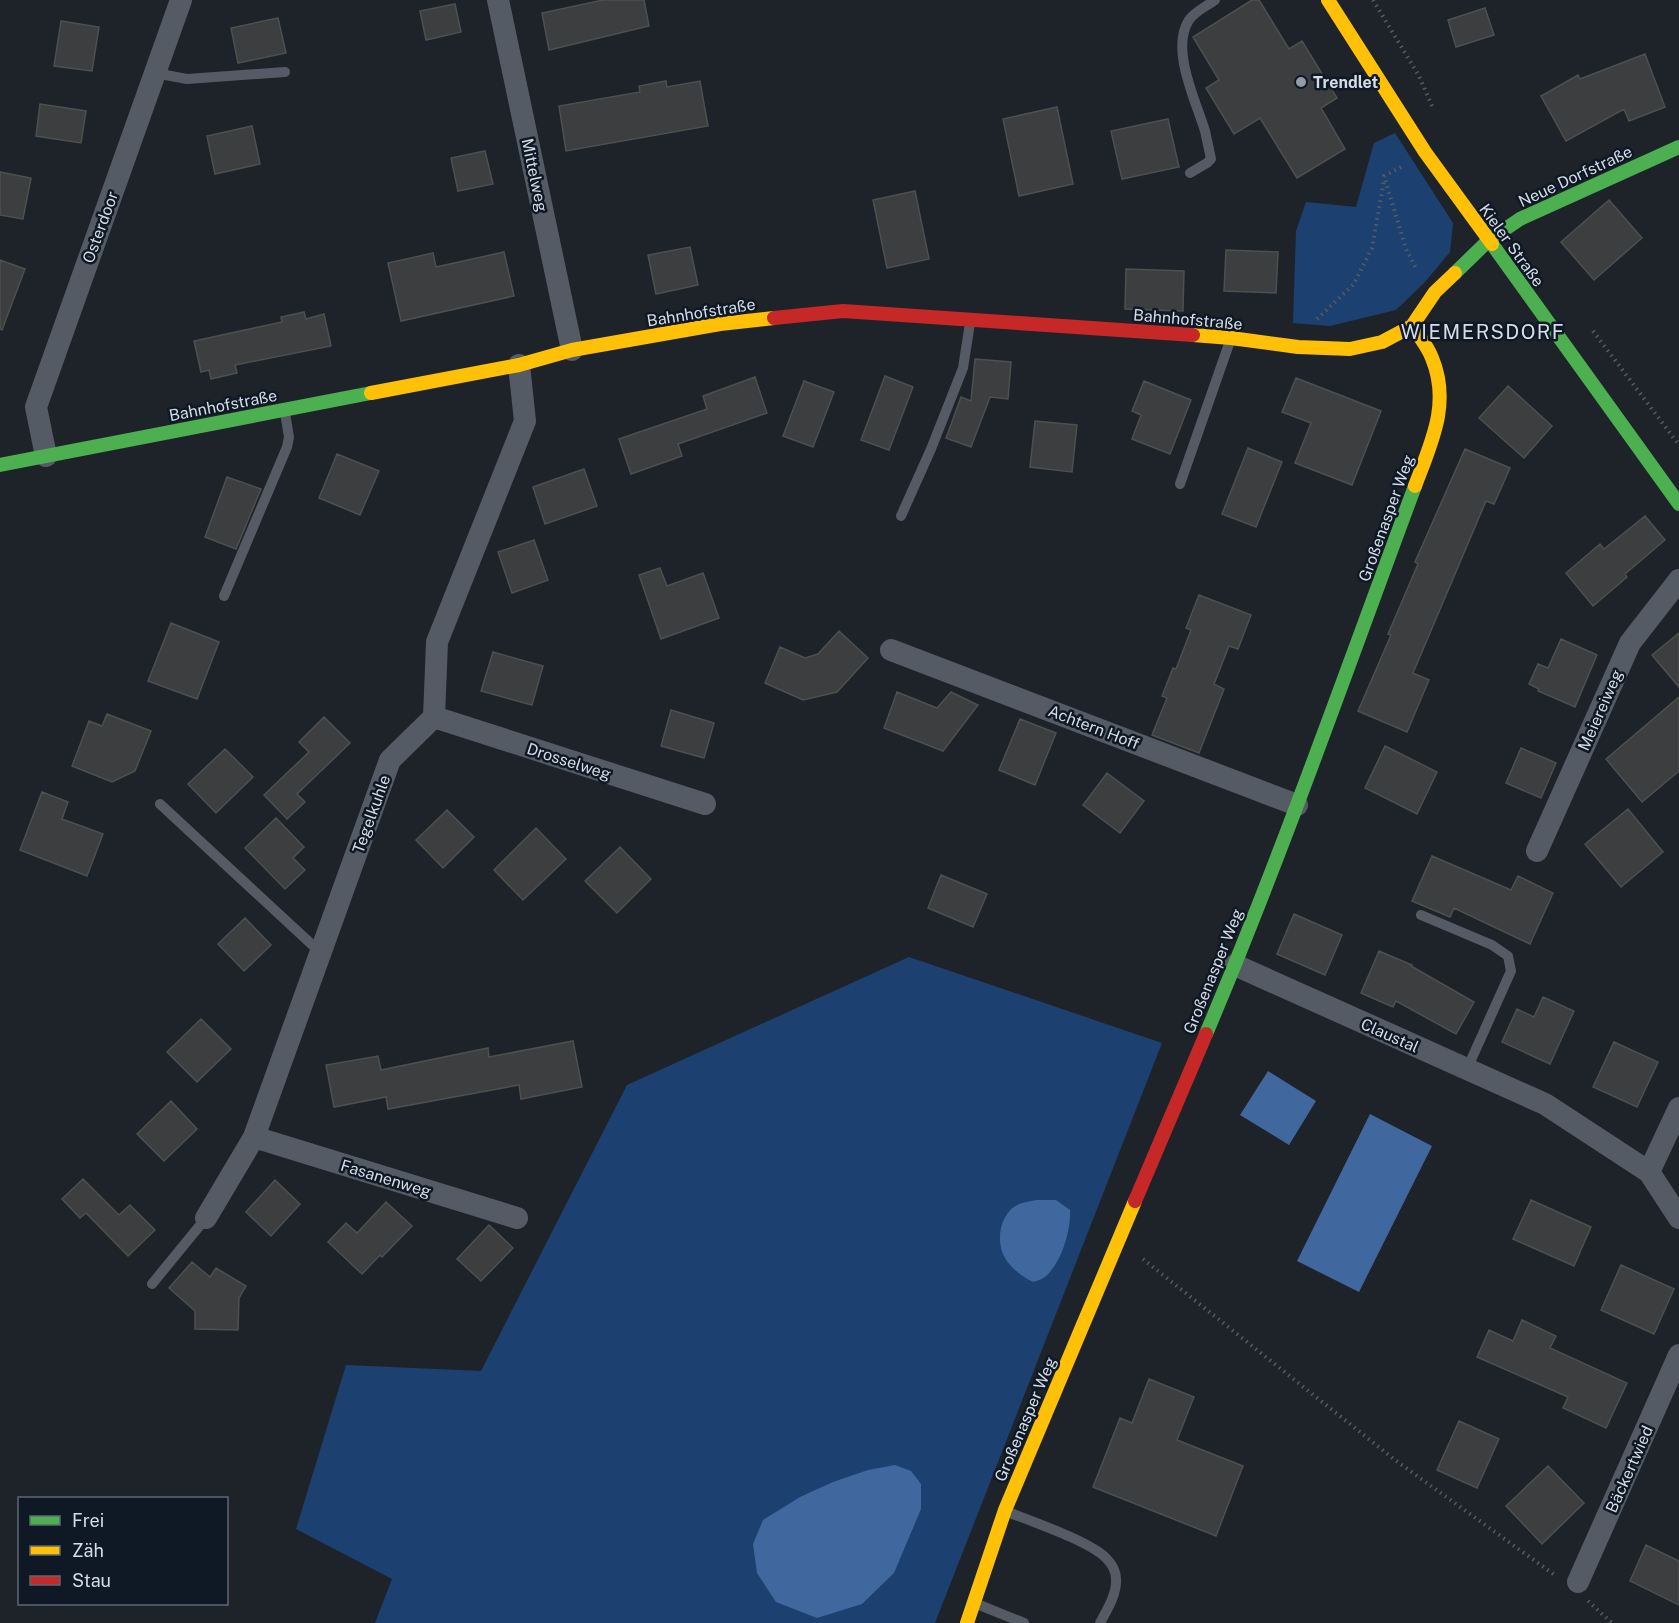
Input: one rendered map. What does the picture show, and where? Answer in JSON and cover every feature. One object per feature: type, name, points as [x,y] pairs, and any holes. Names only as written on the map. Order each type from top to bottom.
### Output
[{"type":"street","name":"Osterdoor","points":[[46,456],[36,407],[181,0]]},
{"type":"street","name":"Mittelweg","points":[[498,0],[573,350]]},
{"type":"street","name":"Kieler Straße","points":[[1328,0],[1425,152],[1679,504]]},
{"type":"street","name":"Neue Dorfstraße","points":[[1412,326],[1434,292],[1489,240],[1520,219],[1679,147]]},
{"type":"street","name":"Bahnhofstraße","points":[[0,465],[519,365],[573,350],[720,324],[843,310],[1231,338],[1298,347],[1350,349],[1382,342],[1412,326]]},
{"type":"street","name":"Großenasper Weg","points":[[967,1623],[1005,1510],[1235,965],[1297,805],[1438,423],[1440,387],[1432,357],[1412,326]]},
{"type":"street","points":[[434,717],[437,642],[525,421],[519,365]]},
{"type":"street","name":"Meiereiweg","points":[[1537,851],[1630,643],[1679,580]]},
{"type":"street","name":"Achtern Hoff","points":[[891,650],[1297,805]]},
{"type":"street","name":"Drosselweg","points":[[434,717],[705,804]]},
{"type":"street","name":"Tegelkuhle","points":[[206,1218],[254,1137],[390,760],[434,717]]},
{"type":"street","name":"Claustal","points":[[1235,965],[1545,1104],[1649,1172]]},
{"type":"street","points":[[1679,1108],[1649,1172],[1679,1218]]},
{"type":"street","name":"Fasanenweg","points":[[254,1137],[517,1218]]},
{"type":"street","name":"Bäckertwied","points":[[1569,1580],[1679,1355]]},
{"type":"lane","points":[[1190,173],[1211,159],[1183,62],[1183,32],[1190,18],[1215,0]]},
{"type":"lane","points":[[154,73],[187,79],[285,72]]},
{"type":"lane","points":[[901,516],[963,368],[970,320]]},
{"type":"lane","points":[[1180,484],[1231,338]]},
{"type":"lane","points":[[224,596],[287,447],[289,436],[285,410]]},
{"type":"lane","points":[[160,804],[321,953]]},
{"type":"lane","points":[[1420,915],[1492,945],[1508,956],[1512,971],[1467,1069]]},
{"type":"lane","points":[[152,1284],[206,1218]]},
{"type":"lane","points":[[1005,1510],[1092,1548],[1106,1558],[1114,1568],[1116,1580],[1113,1596],[1100,1623]]},
{"type":"lane","points":[[974,1603],[1024,1623]]},
{"type":"path","points":[[1373,0],[1419,76],[1431,103]]},
{"type":"path","points":[[1298,347],[1321,314],[1354,284],[1371,248],[1384,177],[1425,152]]},
{"type":"path","points":[[1384,177],[1406,249],[1424,283],[1434,292]]},
{"type":"path","points":[[1119,1240],[1395,1460],[1569,1580]]},
{"type":"shaded area","points":[[1395,133],[1453,223],[1450,252],[1424,283],[1396,310],[1330,326],[1293,323],[1296,231],[1306,202],[1356,207],[1374,143]]},
{"type":"shaded area","points":[[909,957],[1162,1043],[935,1623],[375,1623],[392,1579],[296,1529],[346,1365],[481,1371],[627,1085]]},
{"type":"shaded area","points":[[1268,1071],[1316,1101],[1289,1145],[1240,1115]]},
{"type":"shaded area","points":[[1370,1114],[1432,1146],[1359,1292],[1297,1261]]},
{"type":"shaded area","points":[[1056,1200],[1070,1210],[1070,1218],[1067,1236],[1057,1263],[1045,1277],[1033,1282],[1008,1263],[1001,1247],[1000,1233],[1004,1219],[1013,1208],[1021,1203]]},
{"type":"shaded area","points":[[895,1465],[911,1471],[921,1484],[921,1509],[894,1573],[862,1604],[817,1618],[776,1602],[757,1573],[753,1544],[763,1520],[800,1497],[833,1482],[868,1470]]},
{"type":"building","points":[[603,0],[644,0],[649,26],[549,50],[542,13]]},
{"type":"building","points":[[1252,0],[1259,0],[1289,49],[1302,41],[1337,98],[1321,108],[1345,149],[1297,178],[1260,118],[1234,134],[1206,88],[1219,80],[1193,37]]},
{"type":"building","points":[[455,4],[461,32],[426,40],[420,11]]},
{"type":"building","points":[[1485,8],[1494,35],[1456,47],[1448,20]]},
{"type":"building","points":[[278,18],[286,53],[238,63],[231,28]]},
{"type":"building","points":[[61,21],[99,27],[92,71],[54,66]]},
{"type":"building","points":[[1645,54],[1665,107],[1629,121],[1624,109],[1566,141],[1541,96],[1578,75],[1580,79]]},
{"type":"building","points":[[666,81],[667,87],[700,81],[708,126],[566,151],[559,106],[640,92],[639,86]]},
{"type":"building","points":[[40,104],[86,111],[81,143],[36,136]]},
{"type":"building","points":[[1057,107],[1073,184],[1019,196],[1003,119]]},
{"type":"building","points":[[1168,119],[1179,167],[1122,179],[1111,131]]},
{"type":"building","points":[[252,126],[260,164],[215,174],[207,136]]},
{"type":"building","points":[[485,151],[493,184],[458,191],[451,158]]},
{"type":"building","points":[[0,172],[31,178],[23,219],[0,215]]},
{"type":"building","points":[[915,191],[929,259],[887,268],[873,200]]},
{"type":"building","points":[[1609,200],[1642,238],[1594,280],[1561,242]]},
{"type":"building","points":[[690,247],[698,285],[656,294],[648,255]]},
{"type":"building","points":[[1226,250],[1278,252],[1276,293],[1224,291]]},
{"type":"building","points":[[504,252],[514,296],[401,321],[388,263],[433,253],[436,267]]},
{"type":"building","points":[[0,260],[25,269],[2,330],[0,329]]},
{"type":"building","points":[[1126,269],[1184,271],[1183,311],[1125,309]]},
{"type":"building","points":[[304,312],[306,319],[324,314],[331,346],[235,365],[237,373],[211,379],[209,370],[201,372],[194,341],[282,322],[281,317]]},
{"type":"building","points":[[975,359],[1011,362],[1008,399],[990,397],[971,447],[946,438],[961,397],[971,401]]},
{"type":"building","points":[[885,376],[913,387],[889,450],[861,440]]},
{"type":"building","points":[[755,377],[767,413],[678,444],[682,456],[631,474],[619,439],[707,409],[703,396]]},
{"type":"building","points":[[1296,378],[1381,411],[1352,485],[1295,463],[1311,423],[1282,412]]},
{"type":"building","points":[[804,381],[834,392],[813,447],[783,436]]},
{"type":"building","points":[[1144,381],[1191,400],[1170,454],[1132,439],[1141,415],[1132,411]]},
{"type":"building","points":[[1508,386],[1552,426],[1524,458],[1479,418]]},
{"type":"building","points":[[1035,421],[1077,425],[1072,472],[1030,467]]},
{"type":"building","points":[[1248,448],[1282,462],[1256,527],[1222,514]]},
{"type":"building","points":[[1465,449],[1510,468],[1494,504],[1486,501],[1413,673],[1429,680],[1407,732],[1358,711],[1391,635],[1388,634],[1418,564],[1415,562]]},
{"type":"building","points":[[337,454],[379,471],[360,515],[319,498]]},
{"type":"building","points":[[584,469],[597,506],[545,524],[533,487]]},
{"type":"building","points":[[227,477],[261,489],[236,549],[205,537]]},
{"type":"building","points":[[1645,516],[1665,540],[1625,574],[1627,577],[1593,606],[1566,573],[1600,544],[1604,549]]},
{"type":"building","points":[[534,540],[548,580],[512,593],[498,552]]},
{"type":"building","points":[[660,568],[667,586],[703,573],[719,618],[661,639],[639,575]]},
{"type":"building","points":[[1199,595],[1251,615],[1238,649],[1229,646],[1214,684],[1224,689],[1199,753],[1152,735],[1167,698],[1162,696],[1173,668],[1176,669],[1191,630],[1186,628]]},
{"type":"building","points":[[171,623],[219,642],[197,699],[148,681]]},
{"type":"building","points":[[839,631],[868,658],[837,692],[803,700],[765,683],[780,647],[805,658],[818,654]]},
{"type":"building","points":[[1679,633],[1679,687],[1652,655]]},
{"type":"building","points":[[1561,639],[1597,655],[1575,707],[1538,691],[1539,689],[1529,684],[1538,664],[1548,668]]},
{"type":"building","points":[[493,652],[543,666],[532,705],[481,691]]},
{"type":"building","points":[[897,692],[937,708],[951,692],[978,705],[943,751],[884,728]]},
{"type":"building","points":[[1679,697],[1679,771],[1642,802],[1606,759]]},
{"type":"building","points":[[671,710],[714,723],[704,758],[661,746]]},
{"type":"building","points":[[107,714],[151,731],[135,771],[112,782],[72,766],[89,721],[102,726]]},
{"type":"building","points":[[324,717],[350,743],[297,794],[305,802],[287,819],[264,795],[309,752],[299,742]]},
{"type":"building","points":[[1020,719],[1056,733],[1035,785],[999,770]]},
{"type":"building","points":[[1385,746],[1437,772],[1417,814],[1365,788]]},
{"type":"building","points":[[1521,748],[1556,763],[1541,798],[1506,783]]},
{"type":"building","points":[[225,749],[253,777],[216,813],[188,784]]},
{"type":"building","points":[[1107,773],[1144,801],[1120,833],[1083,805]]},
{"type":"building","points":[[42,792],[68,802],[62,819],[103,834],[87,876],[20,850]]},
{"type":"building","points":[[1628,809],[1663,852],[1621,887],[1585,844]]},
{"type":"building","points":[[447,810],[474,837],[443,868],[416,840]]},
{"type":"building","points":[[276,818],[304,847],[293,858],[305,870],[285,889],[245,848]]},
{"type":"building","points":[[536,828],[566,859],[523,900],[494,870]]},
{"type":"building","points":[[620,847],[651,879],[617,913],[585,881]]},
{"type":"building","points":[[1432,856],[1511,890],[1518,876],[1553,893],[1530,944],[1454,908],[1450,917],[1412,901]]},
{"type":"building","points":[[941,875],[987,894],[973,927],[928,908]]},
{"type":"building","points":[[1294,914],[1342,935],[1325,975],[1277,954]]},
{"type":"building","points":[[245,918],[271,945],[244,971],[218,944]]},
{"type":"building","points":[[1379,951],[1412,965],[1474,1002],[1456,1034],[1396,1001],[1393,1007],[1361,993]]},
{"type":"building","points":[[1543,997],[1574,1011],[1550,1064],[1502,1042],[1517,1009],[1534,1017]]},
{"type":"building","points":[[201,1019],[231,1049],[197,1082],[167,1052]]},
{"type":"building","points":[[573,1041],[582,1087],[521,1099],[519,1085],[388,1109],[386,1097],[334,1107],[326,1065],[378,1056],[381,1070],[488,1048],[489,1057]]},
{"type":"building","points":[[1614,1042],[1658,1062],[1637,1107],[1593,1087]]},
{"type":"building","points":[[171,1101],[197,1129],[164,1161],[137,1134]]},
{"type":"building","points":[[83,1179],[119,1215],[130,1205],[155,1230],[128,1256],[86,1213],[80,1218],[62,1199]]},
{"type":"building","points":[[275,1180],[300,1204],[271,1236],[246,1212]]},
{"type":"building","points":[[1531,1200],[1591,1227],[1574,1266],[1513,1239]]},
{"type":"building","points":[[386,1202],[412,1226],[362,1274],[328,1242],[346,1223],[357,1233]]},
{"type":"building","points":[[489,1225],[513,1248],[481,1281],[457,1259]]},
{"type":"building","points":[[192,1262],[210,1277],[216,1268],[246,1286],[239,1298],[238,1330],[195,1329],[195,1311],[169,1288]]},
{"type":"building","points":[[1621,1265],[1674,1289],[1654,1334],[1601,1310]]},
{"type":"building","points":[[1522,1320],[1556,1336],[1550,1348],[1627,1383],[1606,1428],[1563,1408],[1568,1397],[1477,1357],[1489,1330],[1513,1341]]},
{"type":"building","points":[[1149,1379],[1194,1397],[1177,1440],[1243,1466],[1216,1536],[1093,1487],[1120,1418],[1132,1423]]},
{"type":"building","points":[[1459,1421],[1499,1439],[1477,1488],[1437,1470]]},
{"type":"building","points":[[1548,1466],[1584,1503],[1542,1544],[1506,1506]]},
{"type":"building","points":[[1646,1545],[1679,1561],[1679,1605],[1630,1581]]},
{"type":"traffic: fast","points":[[1455,273],[1489,240],[1520,219],[1679,147]]},
{"type":"traffic: fast","points":[[1492,244],[1679,504]]},
{"type":"traffic: fast","points":[[0,465],[371,393]]},
{"type":"traffic: fast","points":[[1206,1034],[1288,830],[1415,486]]},
{"type":"traffic: slow","points":[[1328,0],[1425,152],[1492,244]]},
{"type":"traffic: slow","points":[[1193,335],[1298,347],[1350,349],[1382,342],[1412,326],[1435,292],[1455,273]]},
{"type":"traffic: slow","points":[[371,393],[519,365],[572,350],[720,324],[774,318]]},
{"type":"traffic: slow","points":[[1412,326],[1430,354],[1440,391],[1437,423],[1415,486]]},
{"type":"traffic: slow","points":[[967,1623],[1005,1510],[1135,1201]]},
{"type":"traffic: jam","points":[[774,318],[843,311],[1193,335]]},
{"type":"traffic: jam","points":[[1135,1201],[1206,1034]]},
{"type":"place","name":"Trendlet","points":[[1301,82]]},
{"type":"district","name":"WIEMERSDORF","points":[[1483,332]]}]
